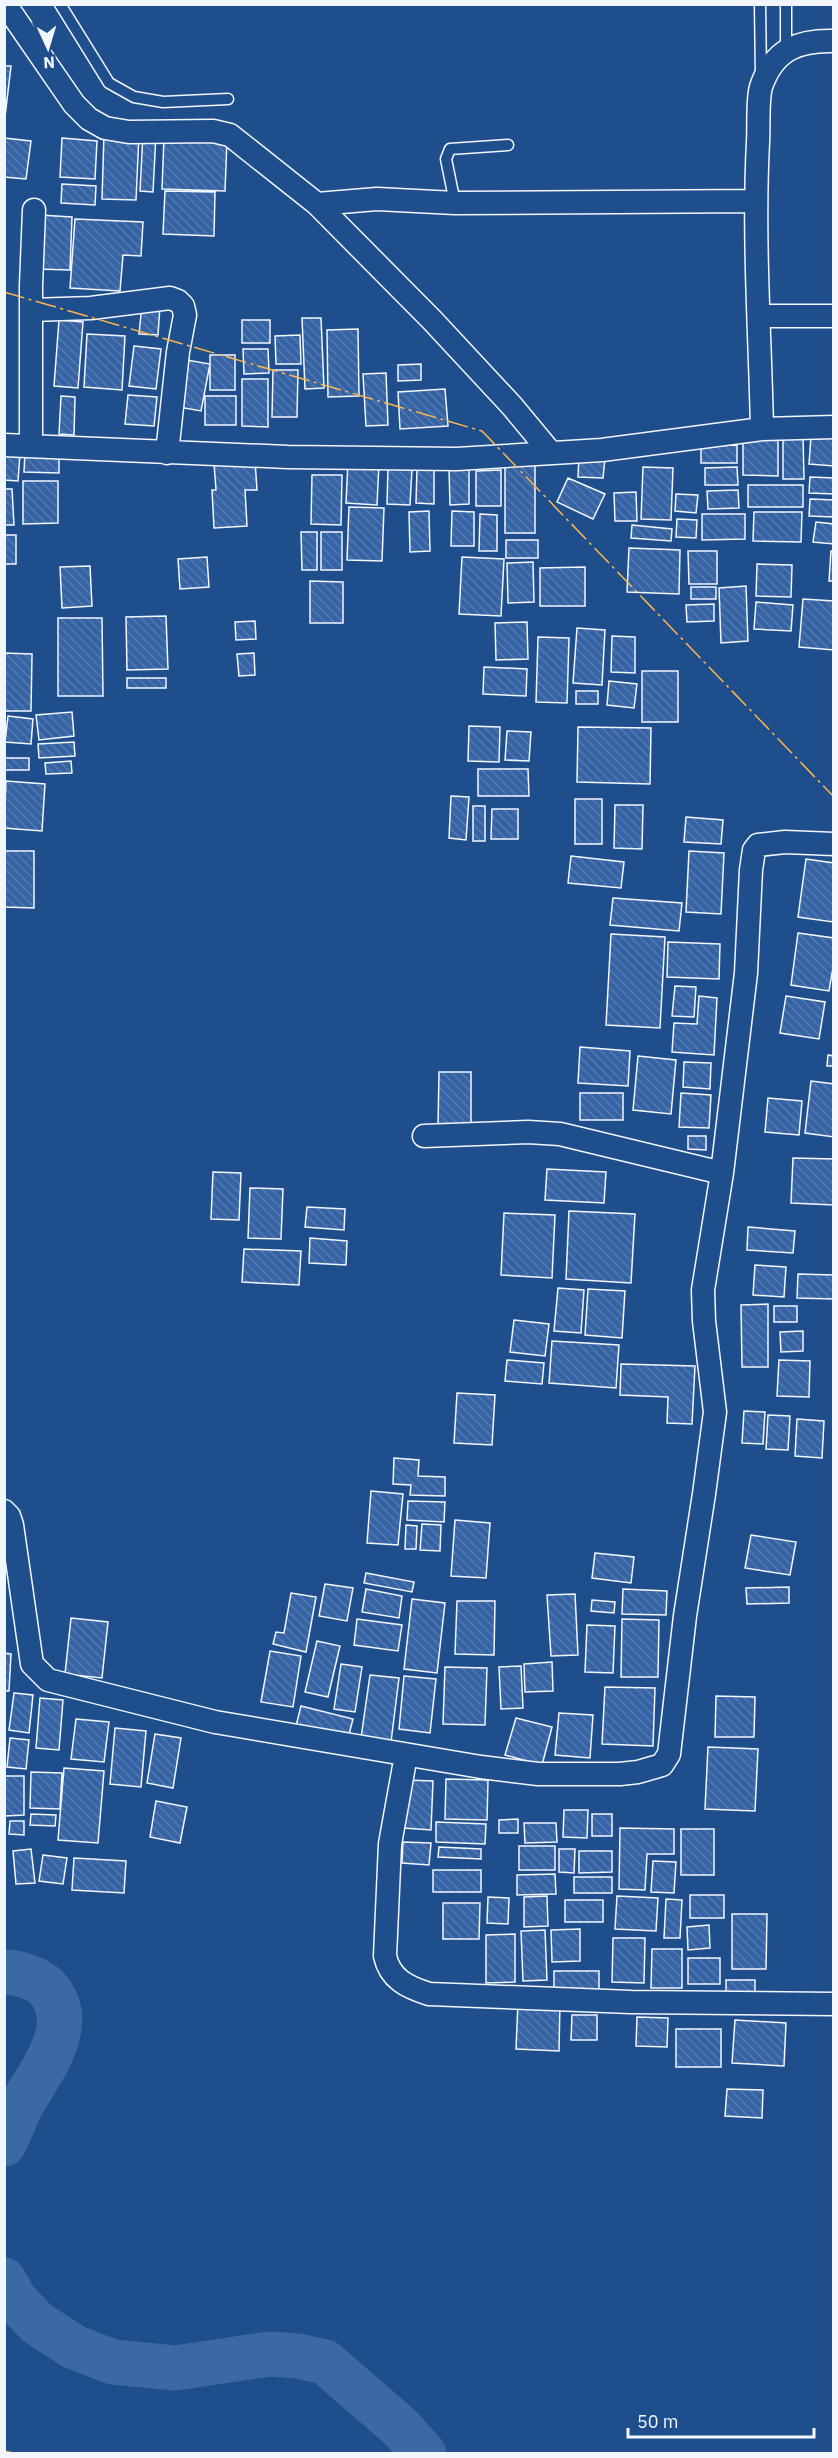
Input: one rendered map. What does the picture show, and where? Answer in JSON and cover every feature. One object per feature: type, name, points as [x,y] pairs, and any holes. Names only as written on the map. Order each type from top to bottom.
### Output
[{"type":"street","points":[[5,4],[74,104],[89,118],[105,128],[129,132],[213,131],[230,135],[317,204],[432,320],[512,406],[551,453]]},
{"type":"street","points":[[762,429],[755,201],[761,85],[786,49],[800,43],[834,42]]},
{"type":"street","points":[[317,204],[377,199],[455,203],[755,201]]},
{"type":"street","points":[[31,445],[34,210]]},
{"type":"street","points":[[32,310],[91,308],[170,298],[183,306],[185,315],[178,352],[167,453]]},
{"type":"street","points":[[760,316],[834,316]]},
{"type":"street","points":[[4,445],[288,457],[456,459],[602,450],[762,429],[834,427]]},
{"type":"street","points":[[4,1511],[9,1516],[12,1525],[32,1664],[48,1680],[215,1722],[406,1755],[538,1774],[620,1774],[638,1772],[662,1765],[669,1754],[685,1616],[715,1412],[705,1332],[703,1290],[722,1173],[746,973],[754,850],[758,845],[769,842],[834,844]]},
{"type":"street","points":[[424,1136],[528,1132],[560,1134],[722,1173]]},
{"type":"street","points":[[406,1755],[390,1844],[385,1956],[388,1967],[399,1982],[429,1994],[631,2002],[834,2004]]},
{"type":"lane","points":[[60,4],[109,83],[134,97],[163,102],[228,99]]},
{"type":"lane","points":[[760,4],[761,85]]},
{"type":"lane","points":[[786,4],[786,49]]},
{"type":"lane","points":[[455,203],[446,159],[450,149],[508,145]]},
{"type":"building","points":[[4,66],[11,66],[5,117],[4,117]]},
{"type":"building","points":[[143,133],[156,134],[153,192],[140,191]]},
{"type":"building","points":[[104,134],[139,135],[136,200],[102,199]]},
{"type":"building","points":[[4,138],[31,141],[26,179],[4,177]]},
{"type":"building","points":[[62,138],[97,141],[95,179],[60,177]]},
{"type":"building","points":[[164,138],[227,140],[225,191],[162,189]]},
{"type":"building","points":[[62,184],[96,186],[95,205],[61,203]]},
{"type":"building","points":[[165,191],[215,192],[214,236],[163,234]]},
{"type":"building","points":[[39,215],[72,217],[70,270],[37,269]]},
{"type":"building","points":[[75,219],[143,222],[141,256],[123,255],[120,291],[70,288]]},
{"type":"building","points":[[142,305],[160,306],[158,335],[139,334]]},
{"type":"building","points":[[302,318],[321,318],[324,388],[305,389]]},
{"type":"building","points":[[59,320],[83,322],[78,388],[54,386]]},
{"type":"building","points":[[242,320],[270,320],[270,343],[242,343]]},
{"type":"building","points":[[358,329],[359,396],[328,397],[327,330]]},
{"type":"building","points":[[87,334],[125,336],[122,390],[84,387]]},
{"type":"building","points":[[300,335],[301,364],[276,364],[275,336]]},
{"type":"building","points":[[134,346],[161,349],[156,389],[129,386]]},
{"type":"building","points":[[243,349],[268,349],[269,373],[244,374]]},
{"type":"building","points":[[210,355],[235,355],[235,390],[210,390]]},
{"type":"building","points":[[181,359],[210,364],[201,411],[173,406]]},
{"type":"building","points":[[421,364],[421,380],[398,381],[398,365]]},
{"type":"building","points":[[273,370],[298,370],[297,417],[272,417]]},
{"type":"building","points":[[386,373],[388,425],[366,426],[363,374]]},
{"type":"building","points":[[242,379],[268,379],[268,427],[242,426]]},
{"type":"building","points":[[445,389],[448,426],[400,429],[398,392]]},
{"type":"building","points":[[128,395],[157,397],[154,426],[125,424]]},
{"type":"building","points":[[61,396],[75,397],[74,435],[59,434]]},
{"type":"building","points":[[205,396],[236,396],[236,425],[205,425]]},
{"type":"building","points":[[743,435],[778,435],[778,476],[743,475]]},
{"type":"building","points":[[811,436],[834,437],[834,466],[809,464]]},
{"type":"building","points":[[803,437],[804,479],[783,479],[783,438]]},
{"type":"building","points":[[737,445],[737,463],[701,463],[701,446]]},
{"type":"building","points":[[25,452],[59,452],[59,473],[24,472]]},
{"type":"building","points":[[4,453],[20,454],[18,481],[4,480]]},
{"type":"building","points":[[579,457],[605,458],[603,478],[578,477]]},
{"type":"building","points":[[505,458],[535,458],[535,533],[505,533]]},
{"type":"building","points":[[255,460],[257,490],[245,490],[247,526],[214,528],[212,490],[216,490],[214,463]]},
{"type":"building","points":[[348,461],[379,463],[377,505],[346,503]]},
{"type":"building","points":[[643,467],[673,468],[671,520],[641,519]]},
{"type":"building","points":[[737,467],[738,485],[705,485],[705,468]]},
{"type":"building","points":[[388,468],[412,469],[410,505],[387,504]]},
{"type":"building","points":[[417,469],[434,470],[434,504],[416,503]]},
{"type":"building","points":[[449,469],[469,469],[469,504],[450,505]]},
{"type":"building","points":[[501,470],[501,506],[476,506],[476,471]]},
{"type":"building","points":[[312,475],[342,475],[341,525],[311,524]]},
{"type":"building","points":[[810,477],[834,478],[834,494],[809,493]]},
{"type":"building","points":[[568,478],[605,494],[593,519],[557,502]]},
{"type":"building","points":[[23,481],[58,481],[58,523],[23,524]]},
{"type":"building","points":[[748,485],[803,485],[803,507],[748,507]]},
{"type":"building","points":[[4,489],[12,489],[14,525],[4,525]]},
{"type":"building","points":[[738,490],[739,508],[708,509],[707,491]]},
{"type":"building","points":[[636,492],[637,521],[615,521],[614,493]]},
{"type":"building","points":[[676,494],[698,495],[696,513],[675,511]]},
{"type":"building","points":[[810,499],[834,500],[834,517],[809,516]]},
{"type":"building","points":[[349,507],[384,508],[382,561],[347,560]]},
{"type":"building","points":[[429,511],[430,551],[410,552],[409,512]]},
{"type":"building","points":[[452,511],[474,512],[474,546],[451,546]]},
{"type":"building","points":[[754,512],[802,512],[801,542],[753,541]]},
{"type":"building","points":[[480,514],[497,515],[497,551],[479,551]]},
{"type":"building","points":[[702,514],[745,514],[745,539],[702,540]]},
{"type":"building","points":[[677,519],[697,520],[696,538],[676,537]]},
{"type":"building","points":[[816,522],[834,524],[834,544],[813,542]]},
{"type":"building","points":[[632,525],[672,529],[671,541],[631,538]]},
{"type":"building","points":[[301,532],[317,532],[317,570],[302,570]]},
{"type":"building","points":[[321,532],[342,532],[342,570],[321,570]]},
{"type":"building","points":[[4,535],[16,535],[16,564],[4,564]]},
{"type":"building","points":[[506,540],[538,540],[538,558],[506,558]]},
{"type":"building","points":[[629,548],[680,550],[679,594],[627,592]]},
{"type":"building","points":[[688,551],[717,551],[717,584],[689,584]]},
{"type":"building","points":[[831,551],[834,552],[834,581],[829,581]]},
{"type":"building","points":[[207,557],[209,587],[180,589],[178,559]]},
{"type":"building","points":[[462,557],[504,559],[501,616],[459,614]]},
{"type":"building","points":[[533,562],[534,602],[508,603],[507,563]]},
{"type":"building","points":[[757,564],[792,565],[791,597],[756,596]]},
{"type":"building","points":[[90,566],[92,606],[62,608],[60,567]]},
{"type":"building","points":[[585,567],[585,606],[540,606],[540,568]]},
{"type":"building","points":[[310,581],[343,582],[343,623],[310,623]]},
{"type":"building","points":[[746,586],[748,641],[721,643],[719,588]]},
{"type":"building","points":[[691,587],[716,587],[716,599],[691,599]]},
{"type":"building","points":[[803,599],[834,601],[834,650],[799,647]]},
{"type":"building","points":[[756,602],[793,605],[791,631],[754,629]]},
{"type":"building","points":[[714,604],[714,621],[687,622],[686,605]]},
{"type":"building","points":[[166,616],[168,669],[127,670],[126,617]]},
{"type":"building","points":[[58,618],[102,618],[103,696],[58,696]]},
{"type":"building","points":[[255,621],[256,639],[236,640],[235,622]]},
{"type":"building","points":[[527,622],[528,659],[496,660],[495,623]]},
{"type":"building","points":[[577,628],[605,630],[602,685],[573,683]]},
{"type":"building","points":[[612,636],[635,637],[635,673],[611,672]]},
{"type":"building","points":[[538,637],[569,638],[567,703],[536,702]]},
{"type":"building","points":[[4,653],[32,654],[31,711],[4,711]]},
{"type":"building","points":[[254,653],[255,675],[239,676],[237,654]]},
{"type":"building","points":[[484,667],[527,669],[526,696],[483,694]]},
{"type":"building","points":[[642,671],[678,671],[678,722],[642,722]]},
{"type":"building","points":[[127,678],[166,678],[166,688],[127,688]]},
{"type":"building","points":[[609,681],[637,684],[634,708],[607,705]]},
{"type":"building","points":[[576,691],[598,691],[598,704],[576,704]]},
{"type":"building","points":[[72,712],[74,736],[39,740],[36,715]]},
{"type":"building","points":[[8,716],[33,719],[31,744],[5,742]]},
{"type":"building","points":[[469,726],[500,727],[499,762],[468,761]]},
{"type":"building","points":[[578,727],[651,728],[650,784],[577,782]]},
{"type":"building","points":[[507,731],[531,732],[529,761],[505,760]]},
{"type":"building","points":[[74,742],[75,756],[39,758],[38,744]]},
{"type":"building","points":[[5,758],[29,758],[29,770],[5,770]]},
{"type":"building","points":[[71,761],[72,773],[46,774],[45,763]]},
{"type":"building","points":[[478,769],[528,769],[529,796],[478,796]]},
{"type":"building","points":[[6,781],[45,784],[42,831],[4,828]]},
{"type":"building","points":[[451,796],[469,797],[466,840],[449,838]]},
{"type":"building","points":[[575,799],[602,799],[602,844],[575,844]]},
{"type":"building","points":[[615,805],[643,805],[642,849],[614,848]]},
{"type":"building","points":[[473,806],[485,806],[485,841],[473,841]]},
{"type":"building","points":[[492,809],[518,809],[518,839],[491,839]]},
{"type":"building","points":[[686,817],[723,820],[721,844],[684,842]]},
{"type":"building","points":[[4,851],[34,851],[34,908],[4,907]]},
{"type":"building","points":[[689,851],[724,853],[721,914],[686,912]]},
{"type":"building","points":[[571,856],[624,862],[621,888],[568,883]]},
{"type":"building","points":[[806,859],[834,863],[833,922],[798,917]]},
{"type":"building","points":[[613,898],[682,903],[679,931],[610,925]]},
{"type":"building","points":[[798,933],[834,938],[834,962],[829,991],[791,985]]},
{"type":"building","points":[[611,934],[665,937],[660,1028],[606,1025]]},
{"type":"building","points":[[668,942],[720,944],[719,979],[667,977]]},
{"type":"building","points":[[675,986],[696,987],[694,1017],[672,1016]]},
{"type":"building","points":[[699,996],[717,998],[714,1055],[672,1052],[674,1023],[697,1024]]},
{"type":"building","points":[[786,996],[825,1002],[819,1039],[780,1033]]},
{"type":"building","points":[[580,1047],[630,1051],[628,1086],[578,1083]]},
{"type":"building","points":[[828,1055],[834,1056],[834,1066],[827,1066]]},
{"type":"building","points":[[638,1056],[676,1060],[671,1114],[633,1110]]},
{"type":"building","points":[[684,1062],[711,1063],[710,1089],[683,1087]]},
{"type":"building","points":[[439,1072],[471,1072],[471,1126],[438,1126]]},
{"type":"building","points":[[811,1081],[834,1084],[834,1137],[805,1133]]},
{"type":"building","points":[[580,1093],[623,1093],[623,1120],[580,1120]]},
{"type":"building","points":[[681,1093],[711,1095],[709,1128],[679,1127]]},
{"type":"building","points":[[768,1098],[802,1101],[799,1135],[765,1132]]},
{"type":"building","points":[[688,1136],[706,1136],[706,1150],[688,1149]]},
{"type":"building","points":[[793,1158],[834,1159],[834,1205],[791,1203]]},
{"type":"building","points":[[547,1169],[606,1172],[604,1203],[545,1200]]},
{"type":"building","points":[[213,1172],[241,1173],[239,1220],[211,1219]]},
{"type":"building","points":[[250,1188],[283,1189],[281,1239],[248,1238]]},
{"type":"building","points":[[307,1207],[345,1209],[344,1230],[305,1227]]},
{"type":"building","points":[[569,1211],[635,1214],[631,1283],[566,1279]]},
{"type":"building","points":[[504,1213],[555,1215],[552,1278],[501,1275]]},
{"type":"building","points":[[748,1227],[795,1231],[793,1253],[747,1250]]},
{"type":"building","points":[[310,1238],[347,1241],[346,1265],[309,1263]]},
{"type":"building","points":[[244,1249],[301,1251],[299,1285],[242,1282]]},
{"type":"building","points":[[755,1265],[786,1267],[784,1297],[753,1295]]},
{"type":"building","points":[[798,1274],[834,1275],[834,1299],[797,1298]]},
{"type":"building","points":[[558,1288],[584,1290],[581,1333],[554,1331]]},
{"type":"building","points":[[588,1289],[625,1291],[622,1338],[585,1335]]},
{"type":"building","points":[[768,1304],[768,1367],[742,1367],[741,1305]]},
{"type":"building","points":[[774,1306],[797,1306],[797,1322],[774,1322]]},
{"type":"building","points":[[514,1320],[549,1324],[545,1356],[510,1352]]},
{"type":"building","points":[[803,1331],[803,1351],[781,1352],[780,1332]]},
{"type":"building","points":[[552,1341],[619,1345],[616,1388],[549,1383]]},
{"type":"building","points":[[507,1360],[544,1363],[542,1384],[505,1381]]},
{"type":"building","points":[[779,1360],[810,1361],[809,1397],[777,1396]]},
{"type":"building","points":[[621,1364],[695,1366],[692,1424],[667,1423],[668,1397],[620,1395]]},
{"type":"building","points":[[457,1393],[495,1395],[492,1445],[454,1443]]},
{"type":"building","points":[[744,1411],[765,1412],[763,1444],[742,1443]]},
{"type":"building","points":[[768,1415],[790,1416],[788,1450],[766,1449]]},
{"type":"building","points":[[797,1419],[824,1421],[822,1458],[795,1456]]},
{"type":"building","points":[[394,1458],[419,1460],[418,1476],[445,1477],[445,1496],[410,1495],[411,1485],[393,1484]]},
{"type":"building","points":[[371,1491],[403,1494],[398,1545],[367,1543]]},
{"type":"building","points":[[408,1501],[445,1502],[444,1522],[407,1520]]},
{"type":"building","points":[[455,1520],[490,1523],[486,1578],[451,1576]]},
{"type":"building","points":[[422,1524],[441,1525],[440,1551],[420,1550]]},
{"type":"building","points":[[406,1525],[417,1526],[416,1549],[405,1549]]},
{"type":"building","points":[[751,1535],[796,1542],[790,1575],[745,1568]]},
{"type":"building","points":[[595,1553],[634,1557],[631,1583],[592,1578]]},
{"type":"building","points":[[366,1573],[414,1582],[412,1592],[364,1583]]},
{"type":"building","points":[[325,1584],[353,1588],[347,1621],[319,1616]]},
{"type":"building","points":[[789,1587],[789,1603],[747,1604],[746,1588]]},
{"type":"building","points":[[366,1589],[402,1596],[399,1618],[362,1612]]},
{"type":"building","points":[[623,1589],[667,1591],[666,1615],[622,1614]]},
{"type":"building","points":[[291,1593],[316,1597],[306,1652],[273,1644],[276,1632],[284,1633]]},
{"type":"building","points":[[575,1594],[578,1655],[551,1656],[547,1595]]},
{"type":"building","points":[[412,1599],[445,1603],[437,1673],[404,1669]]},
{"type":"building","points":[[592,1600],[615,1602],[614,1613],[591,1611]]},
{"type":"building","points":[[457,1601],[495,1601],[494,1655],[455,1654]]},
{"type":"building","points":[[71,1618],[108,1622],[102,1678],[65,1674]]},
{"type":"building","points":[[357,1619],[402,1625],[398,1651],[354,1645]]},
{"type":"building","points":[[622,1619],[659,1620],[658,1677],[621,1677]]},
{"type":"building","points":[[587,1625],[615,1626],[613,1673],[585,1672]]},
{"type":"building","points":[[317,1641],[340,1646],[328,1697],[305,1692]]},
{"type":"building","points":[[270,1651],[301,1656],[293,1707],[261,1702]]},
{"type":"building","points":[[4,1653],[11,1654],[9,1691],[4,1691]]},
{"type":"building","points":[[552,1662],[553,1691],[525,1692],[524,1664]]},
{"type":"building","points":[[341,1664],[362,1667],[355,1712],[334,1709]]},
{"type":"building","points":[[521,1666],[523,1708],[501,1709],[499,1667]]},
{"type":"building","points":[[445,1667],[487,1668],[485,1725],[443,1724]]},
{"type":"building","points":[[370,1675],[399,1678],[391,1742],[361,1738]]},
{"type":"building","points":[[404,1676],[436,1679],[430,1733],[399,1729]]},
{"type":"building","points":[[605,1687],[655,1688],[653,1746],[602,1744]]},
{"type":"building","points":[[14,1693],[33,1695],[29,1733],[9,1730]]},
{"type":"building","points":[[716,1696],[755,1697],[754,1737],[715,1737]]},
{"type":"building","points":[[40,1698],[63,1700],[59,1750],[36,1748]]},
{"type":"building","points":[[301,1706],[353,1719],[348,1738],[296,1726]]},
{"type":"building","points":[[559,1713],[593,1715],[590,1758],[555,1755]]},
{"type":"building","points":[[516,1718],[552,1727],[542,1765],[505,1755]]},
{"type":"building","points":[[76,1719],[109,1722],[104,1762],[71,1759]]},
{"type":"building","points":[[115,1728],[146,1731],[141,1787],[110,1784]]},
{"type":"building","points":[[155,1734],[181,1738],[173,1788],[147,1783]]},
{"type":"building","points":[[10,1738],[29,1740],[26,1769],[7,1767]]},
{"type":"building","points":[[708,1747],[758,1749],[755,1811],[705,1809]]},
{"type":"building","points":[[64,1768],[104,1771],[98,1843],[58,1840]]},
{"type":"building","points":[[31,1772],[62,1773],[60,1809],[30,1808]]},
{"type":"building","points":[[5,1776],[24,1776],[24,1815],[5,1816]]},
{"type":"building","points":[[446,1779],[488,1780],[487,1820],[445,1819]]},
{"type":"building","points":[[406,1780],[433,1781],[431,1830],[404,1828]]},
{"type":"building","points":[[156,1801],[187,1807],[180,1843],[150,1837]]},
{"type":"building","points":[[564,1810],[588,1810],[587,1838],[563,1837]]},
{"type":"building","points":[[31,1814],[56,1815],[55,1826],[30,1825]]},
{"type":"building","points":[[592,1814],[612,1814],[612,1836],[592,1836]]},
{"type":"building","points":[[518,1819],[518,1833],[499,1833],[499,1820]]},
{"type":"building","points":[[10,1821],[24,1821],[24,1835],[9,1834]]},
{"type":"building","points":[[436,1822],[486,1824],[485,1844],[436,1842]]},
{"type":"building","points":[[524,1823],[556,1823],[557,1842],[525,1843]]},
{"type":"building","points":[[620,1828],[674,1829],[674,1854],[647,1854],[645,1890],[619,1889]]},
{"type":"building","points":[[681,1829],[714,1829],[714,1875],[681,1875]]},
{"type":"building","points":[[403,1842],[431,1843],[429,1865],[402,1863]]},
{"type":"building","points":[[519,1846],[555,1846],[555,1870],[519,1870]]},
{"type":"building","points":[[439,1847],[481,1849],[481,1859],[438,1857]]},
{"type":"building","points":[[31,1849],[35,1883],[16,1884],[13,1851]]},
{"type":"building","points":[[559,1849],[575,1849],[574,1873],[559,1872]]},
{"type":"building","points":[[579,1851],[612,1851],[612,1872],[579,1873]]},
{"type":"building","points":[[43,1855],[67,1858],[63,1884],[39,1881]]},
{"type":"building","points":[[74,1858],[126,1861],[124,1893],[72,1890]]},
{"type":"building","points":[[653,1861],[676,1862],[674,1893],[651,1892]]},
{"type":"building","points":[[433,1870],[481,1870],[481,1892],[433,1892]]},
{"type":"building","points":[[555,1874],[556,1894],[517,1895],[517,1875]]},
{"type":"building","points":[[574,1877],[612,1877],[612,1893],[574,1893]]},
{"type":"building","points":[[690,1895],[724,1895],[724,1918],[690,1918]]},
{"type":"building","points":[[547,1896],[548,1926],[524,1927],[524,1897]]},
{"type":"building","points":[[617,1896],[658,1898],[656,1931],[615,1929]]},
{"type":"building","points":[[488,1897],[509,1898],[508,1924],[487,1923]]},
{"type":"building","points":[[666,1899],[682,1900],[680,1938],[664,1938]]},
{"type":"building","points":[[565,1900],[603,1900],[603,1922],[565,1922]]},
{"type":"building","points":[[443,1903],[480,1903],[479,1939],[443,1939]]},
{"type":"building","points":[[732,1914],[767,1914],[766,1969],[732,1969]]},
{"type":"building","points":[[709,1925],[710,1948],[688,1950],[687,1927]]},
{"type":"building","points":[[580,1929],[580,1961],[552,1962],[551,1930]]},
{"type":"building","points":[[545,1930],[547,1980],[523,1981],[521,1931]]},
{"type":"building","points":[[515,1934],[515,1982],[486,1983],[486,1935]]},
{"type":"building","points":[[613,1938],[645,1938],[644,1983],[612,1982]]},
{"type":"building","points":[[652,1949],[682,1949],[682,1988],[651,1988]]},
{"type":"building","points":[[688,1958],[720,1958],[720,1984],[688,1984]]},
{"type":"building","points":[[554,1971],[599,1971],[599,1991],[554,1991]]},
{"type":"building","points":[[726,1980],[755,1980],[755,1998],[726,1998]]},
{"type":"building","points":[[518,2002],[560,2003],[559,2051],[516,2049]]},
{"type":"building","points":[[572,2015],[597,2015],[597,2040],[571,2040]]},
{"type":"building","points":[[637,2017],[668,2018],[667,2047],[636,2046]]},
{"type":"building","points":[[735,2020],[786,2023],[784,2066],[732,2063]]},
{"type":"building","points":[[676,2029],[721,2029],[721,2067],[676,2067]]},
{"type":"building","points":[[727,2089],[763,2090],[762,2118],[725,2116]]},
{"type":"waterway","points":[[4,1972],[27,1976],[43,1984],[56,2002],[59,2016],[54,2046],[23,2102],[4,2144]]},
{"type":"waterway","points":[[4,2280],[15,2300],[37,2323],[74,2347],[113,2362],[175,2368],[270,2354],[298,2356],[325,2362],[400,2427],[424,2454]]},
{"type":"power","points":[[4,292],[482,431],[834,797]]},
{"type":"power","points":[[4,2451],[18,2454]]}]
